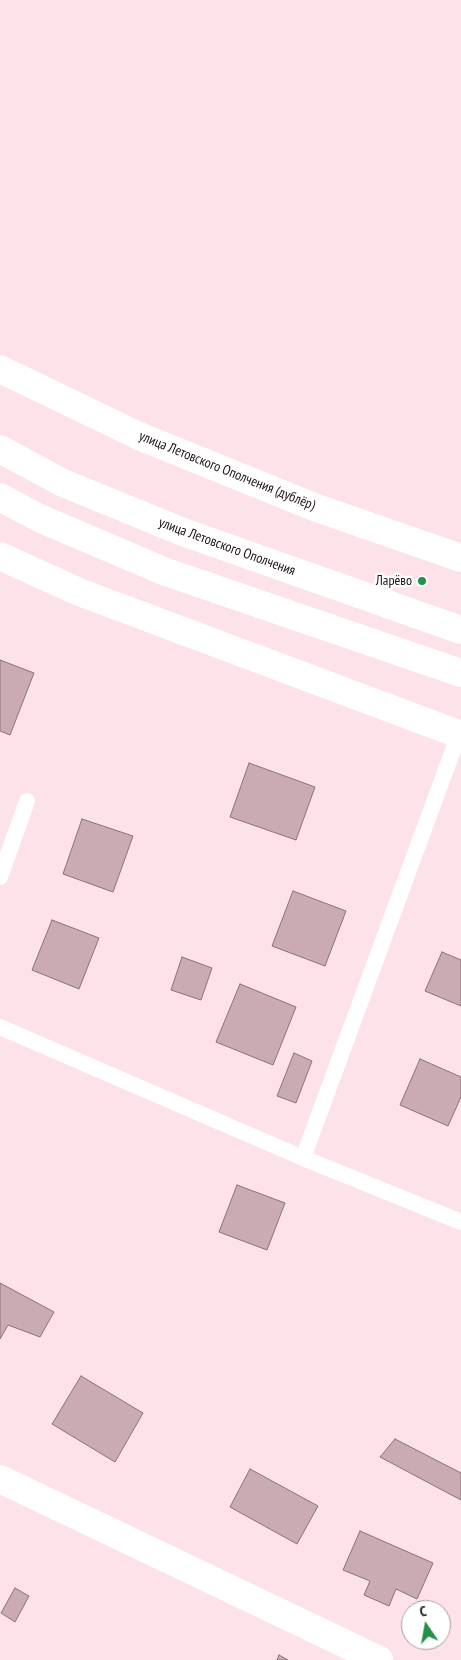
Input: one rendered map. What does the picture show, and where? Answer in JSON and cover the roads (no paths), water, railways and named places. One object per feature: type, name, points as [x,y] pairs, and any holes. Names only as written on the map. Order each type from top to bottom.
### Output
[{"type":"street","name":"улица Летовского Ополчения (дублёр)","points":[[0,369],[139,436],[314,507],[461,558]]},
{"type":"street","name":"улица Летовского Ополчения","points":[[0,449],[63,483],[183,532],[461,630]]},
{"type":"street","points":[[0,497],[39,518],[166,572],[461,673]]},
{"type":"street","points":[[0,556],[79,592],[460,734]]},
{"type":"street","points":[[0,1479],[378,1660]]},
{"type":"lane","points":[[303,1158],[460,734]]},
{"type":"lane","points":[[0,877],[27,801]]},
{"type":"lane","points":[[0,1027],[303,1158],[461,1222]]},
{"type":"place","name":"Ларёво","points":[[422,581]]}]
